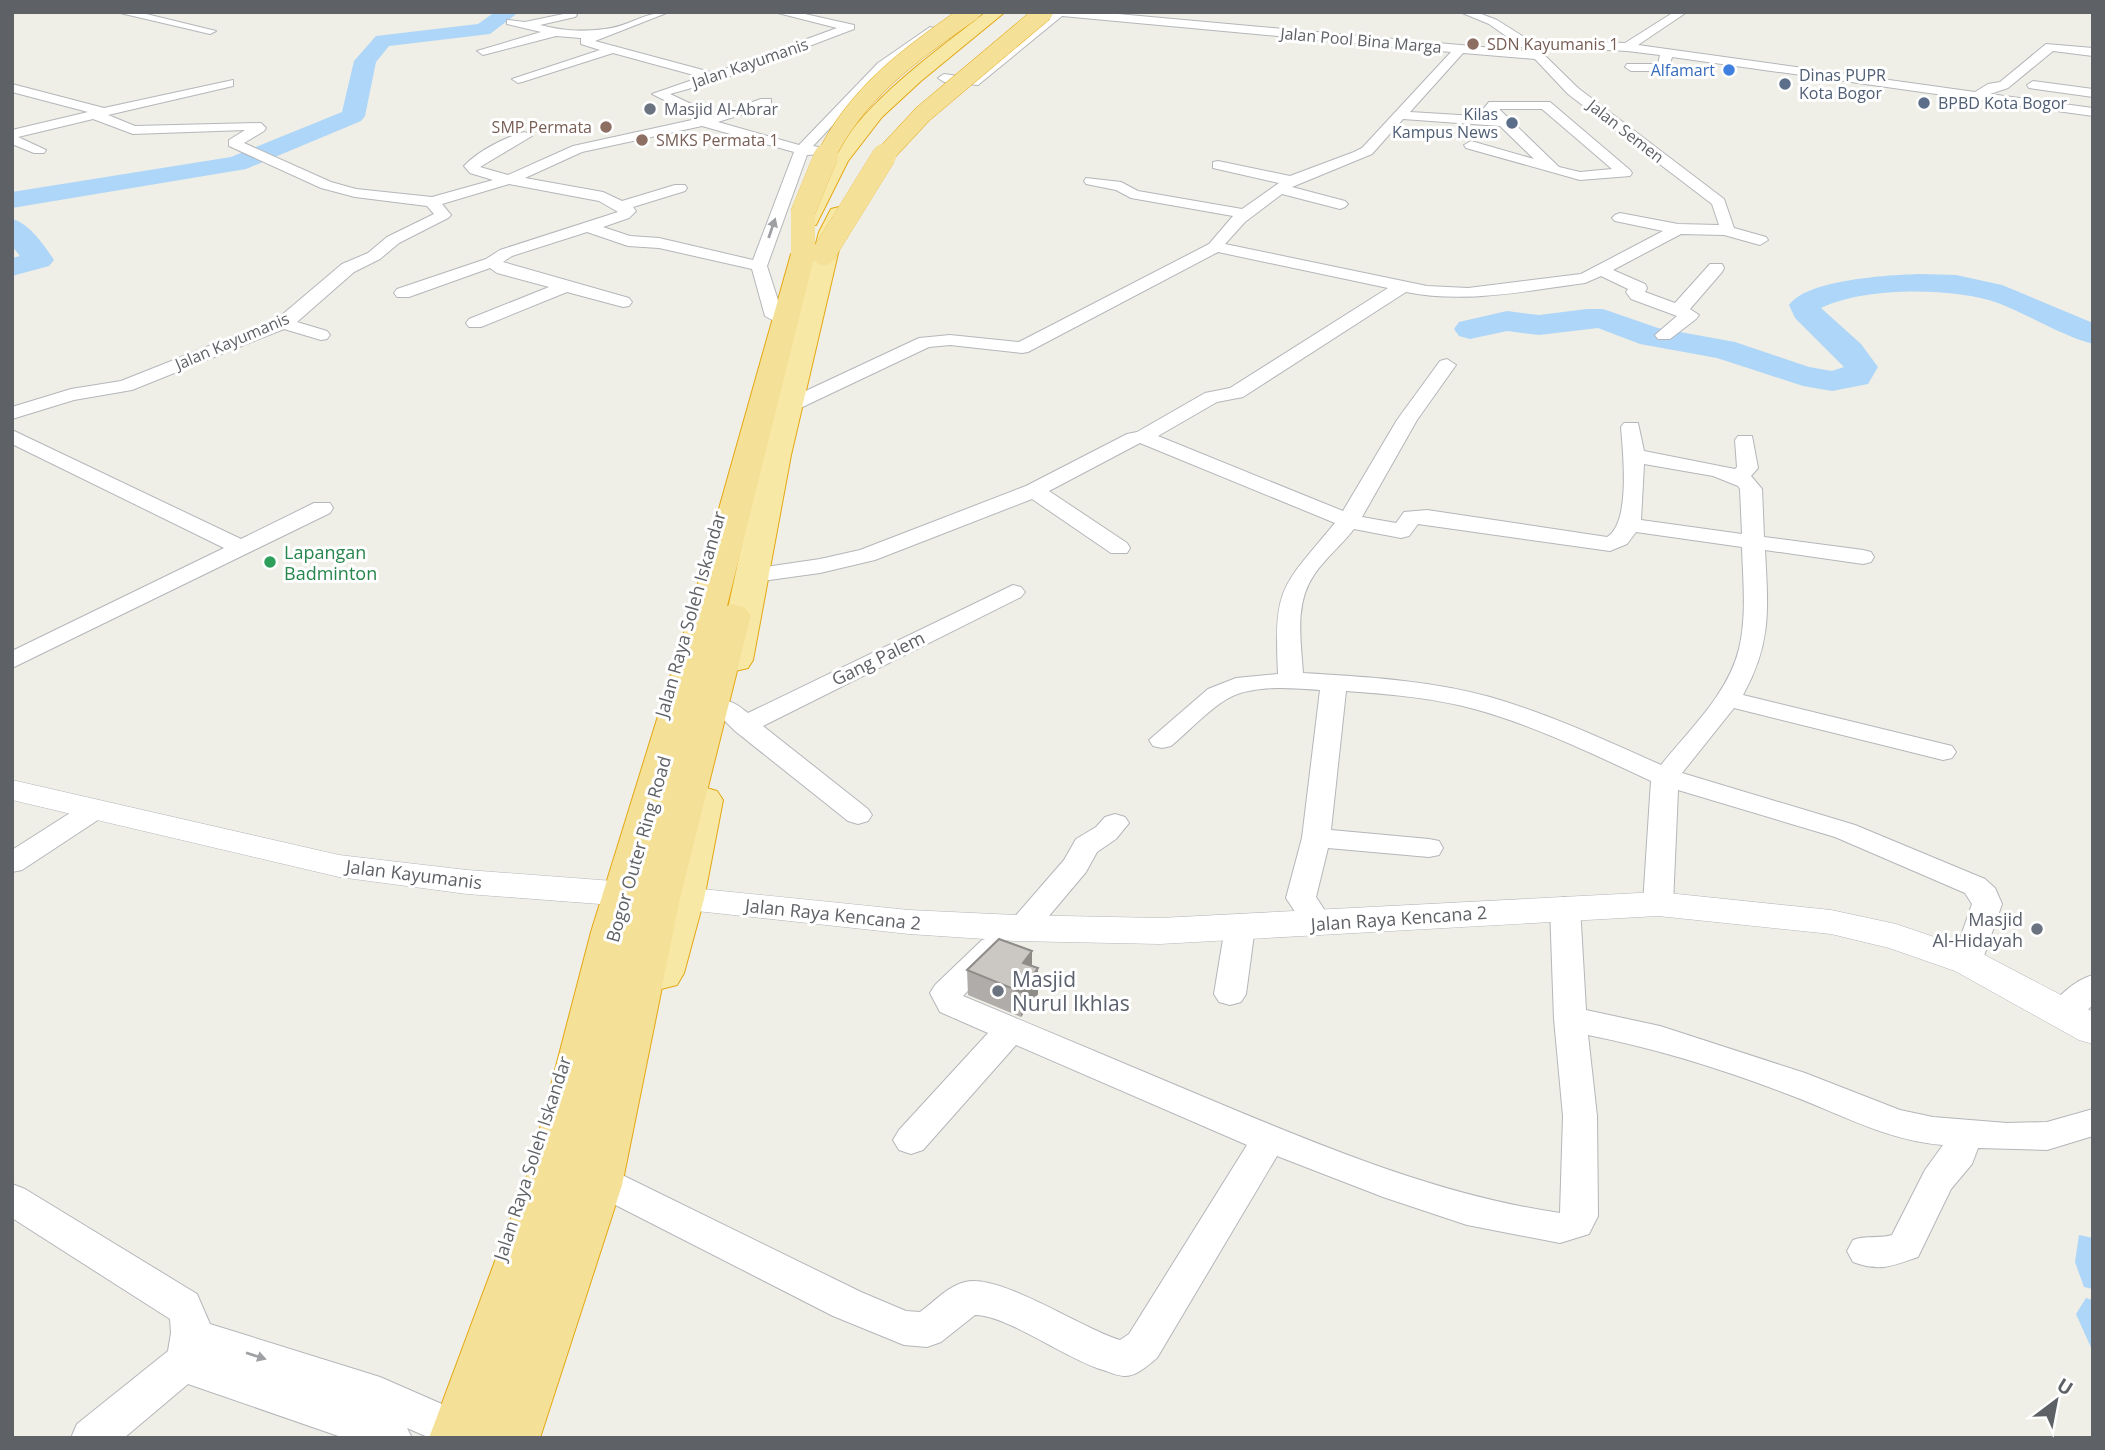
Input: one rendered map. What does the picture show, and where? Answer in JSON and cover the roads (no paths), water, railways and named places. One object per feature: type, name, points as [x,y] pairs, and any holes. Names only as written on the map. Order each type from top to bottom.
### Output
[{"type":"highway","points":[[971,12],[913,51],[870,90],[831,141],[805,202],[799,227],[813,254],[887,152],[927,110],[1044,12]]},
{"type":"highway","name":"Jalan Raya Soleh Iskandar","points":[[523,1438],[605,1183],[734,716],[754,575],[787,407],[831,232],[831,199],[843,153],[899,92],[998,12]]},
{"type":"highway","name":"Jalan Raya Soleh Iskandar","points":[[442,1432],[542,1137],[787,273],[831,199],[898,120],[959,80],[1021,12]]},
{"type":"highway","name":"Bogor Outer Ring Road","points":[[442,1432],[555,1170],[613,932],[813,254]]},
{"type":"highway","name":"Bogor Outer Ring Road","points":[[510,1438],[596,1185],[657,903],[755,526],[813,254]]},
{"type":"street","points":[[121,12],[210,31]]},
{"type":"street","points":[[664,12],[585,41],[716,77]]},
{"type":"street","points":[[779,12],[850,27]]},
{"type":"street","points":[[775,316],[759,266],[802,150],[882,66],[959,12]]},
{"type":"street","points":[[959,80],[1059,12]]},
{"type":"street","name":"Jalan Pool Bina Marga","points":[[1059,12],[1536,55]]},
{"type":"street","points":[[1465,12],[1493,22],[1524,42],[1536,55]]},
{"type":"street","points":[[1627,47],[1682,12]]},
{"type":"street","points":[[524,26],[571,15]]},
{"type":"street","points":[[511,22],[578,36],[612,31]]},
{"type":"street","name":"Jalan Kayumanis","points":[[706,121],[709,116],[658,94],[716,77],[850,27]]},
{"type":"street","points":[[483,51],[554,32]]},
{"type":"street","points":[[1524,42],[1589,37],[1627,47],[1980,94],[1992,87],[2093,93]]},
{"type":"street","points":[[2004,88],[2021,68],[2052,47],[2093,52]]},
{"type":"street","points":[[1216,247],[1217,240],[1246,214],[1286,185],[1360,155],[1372,146],[1460,49]]},
{"type":"street","points":[[518,79],[613,50]]},
{"type":"street","points":[[1631,67],[1666,67],[1666,52]]},
{"type":"street","name":"Jalan Semen","points":[[1536,55],[1555,70],[1573,91],[1723,217]]},
{"type":"street","points":[[2035,58],[2093,65]]},
{"type":"street","points":[[2021,68],[2045,71]]},
{"type":"street","points":[[12,137],[97,113],[229,83]]},
{"type":"street","points":[[12,88],[97,113],[130,130],[256,126],[259,128],[234,143],[314,181],[342,190],[432,202],[509,180],[578,149],[631,135],[730,116],[765,102]]},
{"type":"street","points":[[2004,88],[2093,112]]},
{"type":"street","points":[[1471,145],[1550,167],[1561,173],[1580,176],[1625,173],[1545,105],[1494,105],[1491,108],[1550,167]]},
{"type":"street","points":[[1400,116],[1504,122]]},
{"type":"street","points":[[706,121],[802,150],[843,153]]},
{"type":"street","points":[[403,293],[492,262],[506,254],[624,215],[628,211],[603,197],[509,180],[475,170],[471,166],[494,154],[520,135],[578,149]]},
{"type":"street","points":[[12,137],[39,150]]},
{"type":"street","points":[[1218,165],[1340,204]]},
{"type":"street","points":[[1091,181],[1121,186],[1136,195],[1246,214]]},
{"type":"street","points":[[622,206],[680,188]]},
{"type":"street","name":"Jalan Kayumanis","points":[[12,413],[71,395],[118,388],[283,323],[348,268],[378,254],[387,243],[443,215],[432,202]]},
{"type":"street","points":[[787,407],[925,342],[950,340],[1022,348],[1216,247],[1438,293],[1486,292],[1573,280],[1601,270],[1680,229],[1723,217],[1760,240]]},
{"type":"street","points":[[1620,218],[1680,229]]},
{"type":"street","points":[[587,227],[628,241],[659,243],[759,266]]},
{"type":"street","points":[[492,262],[503,269],[623,302]]},
{"type":"street","points":[[1678,310],[1691,299],[1716,268]]},
{"type":"street","points":[[1601,270],[1639,288],[1635,292],[1637,295],[1690,316],[1664,335]]},
{"type":"street","points":[[475,323],[564,286]]},
{"type":"street","points":[[754,575],[846,561],[1034,491],[1134,438],[1142,437],[1212,397],[1236,393],[1403,286]]},
{"type":"street","points":[[283,323],[321,335]]},
{"type":"street","points":[[1291,680],[1292,595],[1308,567],[1349,520],[1396,434],[1426,388],[1447,365]]},
{"type":"street","points":[[1142,437],[1349,520],[1401,531],[1412,517],[1427,517],[1610,544],[1623,538],[1630,525],[1634,455],[1631,448],[1631,426]]},
{"type":"street","points":[[12,436],[240,547]]},
{"type":"street","points":[[1740,477],[1748,468],[1745,440]]},
{"type":"street","points":[[1634,455],[1740,477],[1751,485],[1755,631],[1742,674],[1728,699],[1665,777],[1658,904]]},
{"type":"street","points":[[1034,491],[1119,548]]},
{"type":"street","points":[[12,661],[322,508]]},
{"type":"street","points":[[1630,525],[1863,557]]},
{"type":"street","name":"Gang Palem","points":[[734,716],[1013,592]]},
{"type":"street","points":[[1162,740],[1217,694],[1246,684],[1291,680],[1397,687],[1483,703],[1580,738],[1665,777],[1845,831],[1975,886],[1984,895],[1987,904],[1968,962]]},
{"type":"street","points":[[1318,923],[1301,898],[1316,838],[1334,682]]},
{"type":"street","points":[[1728,699],[1943,752]]},
{"type":"street","points":[[734,716],[858,815]]},
{"type":"street","name":"Jalan Kayumanis","points":[[12,790],[340,866],[467,882],[613,893]]},
{"type":"street","points":[[12,863],[94,810]]},
{"type":"street","points":[[1115,823],[1106,833],[1086,846],[1076,865],[1018,928],[946,993],[951,1004],[959,1010],[1269,1139],[1396,1187],[1467,1210],[1546,1226],[1570,1227],[1577,1223],[1580,1216],[1580,1129],[1570,1019],[1565,907]]},
{"type":"street","points":[[1316,838],[1429,848]]},
{"type":"street","name":"Jalan Raya Kencana 2","points":[[682,899],[909,922],[1160,931],[1658,904],[1831,922],[1896,937],[1968,962],[2078,1021]]},
{"type":"street","points":[[1230,995],[1240,927]]},
{"type":"street","points":[[2078,1021],[2093,986]]},
{"type":"street","points":[[1570,1019],[1648,1035],[1793,1082],[1895,1123],[1963,1136],[2047,1136],[2093,1122]]},
{"type":"street","points":[[911,1140],[1010,1030]]},
{"type":"street","points":[[1866,1251],[1885,1253],[1905,1246],[1938,1180],[1959,1154],[1963,1136]]},
{"type":"street","points":[[605,1183],[846,1304],[904,1328],[927,1330],[967,1298],[981,1298],[1019,1311],[1090,1349],[1125,1359],[1143,1346],[1269,1139]]},
{"type":"street","points":[[12,1199],[183,1306],[189,1315],[187,1349],[92,1438]]},
{"type":"street","points":[[187,1349],[380,1395],[442,1432]]},
{"type":"street","points":[[187,1349],[391,1438]]},
{"type":"water","points":[[2079,1235],[2093,1238],[2093,1289],[2084,1287],[2075,1262]]},
{"type":"water","points":[[2086,1298],[2093,1300],[2093,1352],[2076,1314]]},
{"type":"waterway","points":[[12,200],[237,164],[353,116],[365,61],[383,40],[483,30],[509,12]]},
{"type":"waterway","points":[[12,227],[39,260],[12,267]]},
{"type":"waterway","points":[[1470,329],[1507,321],[1539,325],[1587,318],[1603,319],[1651,337],[1723,349],[1803,376],[1832,381],[1856,377],[1861,367],[1849,351],[1806,311],[1805,305],[1834,293],[1884,285],[1938,283],[1991,291],[2093,334]]},
{"type":"place","name":"SDN Kayumanis 1","points":[[1473,44]]},
{"type":"place","name":"Alfamart","points":[[1729,70]]},
{"type":"place","name":"Dinas PUPR Kota Bogor","points":[[1785,84]]},
{"type":"place","name":"BPBD Kota Bogor","points":[[1924,103]]},
{"type":"place","name":"Masjid Al-Abrar","points":[[650,109]]},
{"type":"place","name":"Kilas Kampus News","points":[[1512,123]]},
{"type":"place","name":"SMP Permata","points":[[606,127]]},
{"type":"place","name":"SMKS Permata 1","points":[[642,140]]},
{"type":"place","name":"Lapangan Badminton","points":[[270,562]]},
{"type":"place","name":"Masjid Al-Hidayah","points":[[2037,929]]},
{"type":"place","name":"Masjid Nurul Ikhlas","points":[[998,991]]}]
